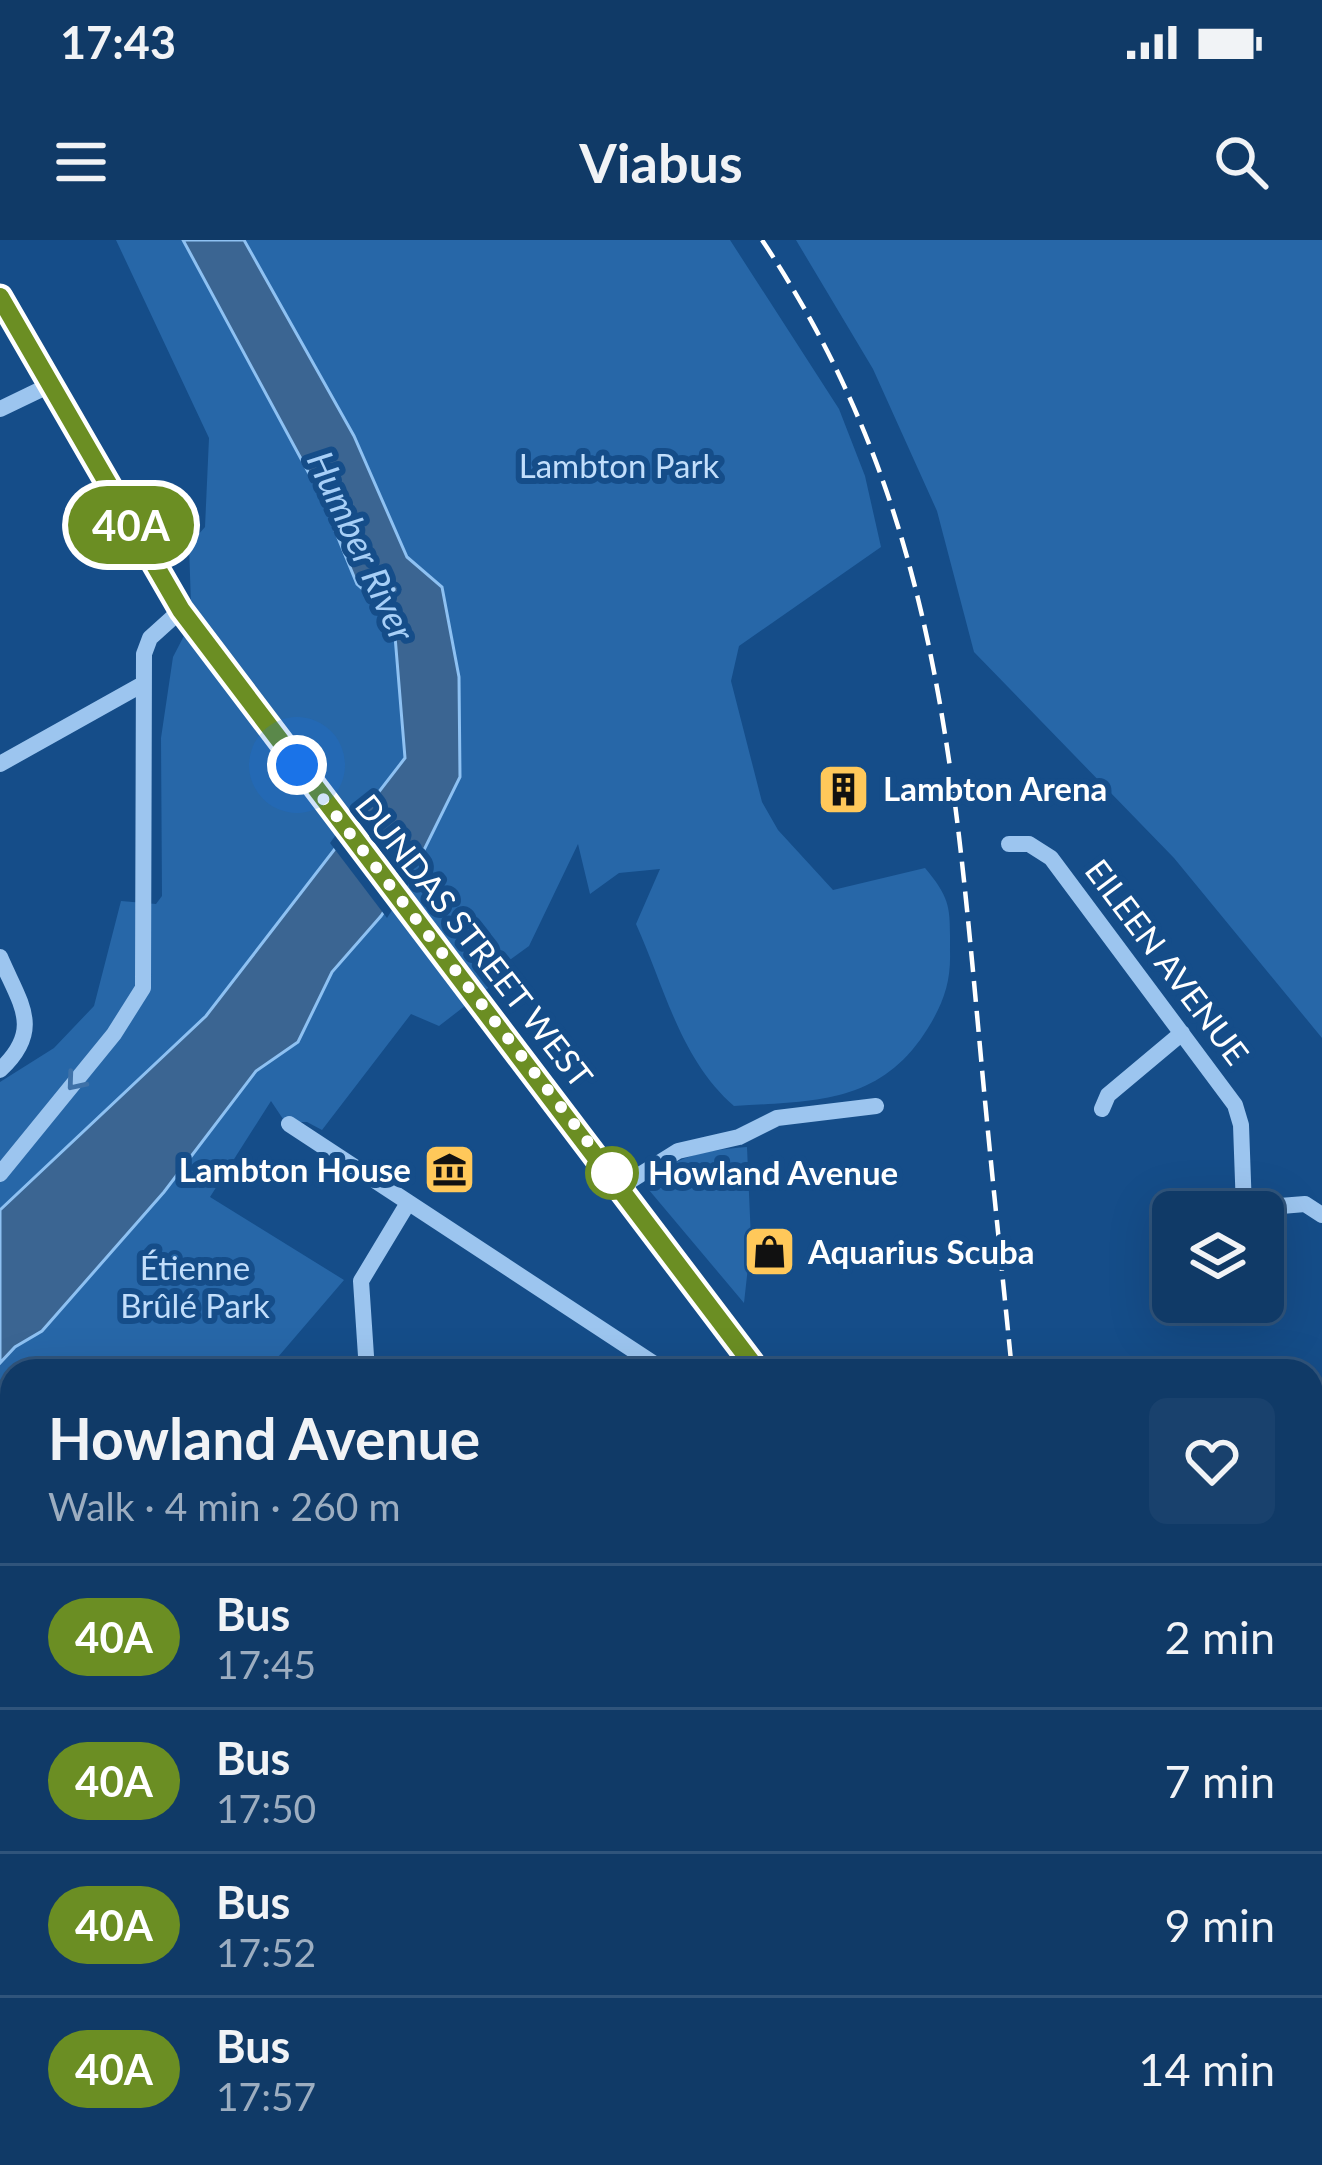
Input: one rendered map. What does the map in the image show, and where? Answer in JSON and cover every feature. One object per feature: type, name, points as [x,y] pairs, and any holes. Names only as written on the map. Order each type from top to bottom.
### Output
[{"type":"main road","name":"DUNDAS STREET WEST","points":[[0,297],[181,610],[749,1359]]},
{"type":"street","points":[[0,409],[50,385]]},
{"type":"street","points":[[0,1174],[131,1012],[143,988],[145,647],[181,610]]},
{"type":"street","points":[[0,764],[143,684]]},
{"type":"street","name":"EILEEN AVENUE","points":[[1009,844],[1029,844],[1051,858],[1235,1105],[1244,1209],[1305,1204],[1322,1215]]},
{"type":"street","points":[[0,957],[26,1021],[26,1035],[0,1070]]},
{"type":"street","points":[[1102,1109],[1108,1095],[1182,1033]]},
{"type":"street","points":[[622,1186],[678,1151],[739,1138],[777,1118],[876,1106]]},
{"type":"street","points":[[290,1124],[647,1359]]},
{"type":"street","points":[[366,1359],[361,1281],[409,1203]]},
{"type":"green space","points":[[116,240],[183,240],[320,494],[357,584],[382,606],[395,636],[405,758],[206,1016],[0,1210],[0,1082],[54,1048],[94,1006],[121,901],[156,904],[162,896],[161,738],[173,657],[187,630],[191,605],[189,545],[205,527],[209,438]]},
{"type":"green space","points":[[244,240],[730,240],[839,409],[865,476],[881,547],[739,646],[731,681],[762,802],[778,830],[833,890],[925,868],[948,906],[949,972],[942,1000],[910,1053],[868,1085],[819,1099],[734,1106],[687,1045],[636,924],[660,869],[619,873],[590,894],[578,844],[529,946],[507,962],[496,982],[439,1026],[411,1014],[322,1130],[307,1122],[285,1122],[271,1101],[210,1197],[344,1280],[276,1359],[4,1359],[42,1331],[164,1192],[256,1071],[298,1042],[332,972],[381,916],[423,852],[460,777],[442,588],[407,557],[354,436]]},
{"type":"green space","points":[[796,240],[1322,240],[1322,1038],[1174,858],[974,652],[937,511],[873,369]]},
{"type":"green space","points":[[747,1147],[751,1240],[744,1303],[649,1190],[678,1161]]},
{"type":"water","name":"Humber River","points":[[183,240],[244,240],[354,436],[407,557],[442,587],[459,677],[460,777],[423,852],[381,916],[332,972],[298,1042],[256,1071],[164,1192],[42,1331],[0,1359],[0,1210],[206,1016],[405,758],[395,636],[382,606],[357,584],[320,494]]},
{"type":"pier","points":[[356,807],[411,880],[387,918],[330,843]]},
{"type":"railway","points":[[762,240],[819,335],[863,430],[898,526],[924,623],[957,824],[1011,1359]]},
{"type":"bus line","name":"40A","points":[[0,297],[181,610],[749,1359]]},
{"type":"place","name":"Lambton Arena","points":[[844,789]]},
{"type":"place","name":"Lambton House","points":[[450,1170]]},
{"type":"place","name":"Howland Avenue","points":[[612,1173]]},
{"type":"place","name":"Aquarius Scuba","points":[[769,1252]]},
{"type":"route","points":[[297,765],[612,1173]]},
{"type":"park label","name":"Lambton Park","points":[[619,466]]},
{"type":"park label","name":"Étienne Brûlé Park","points":[[195,1287]]}]
